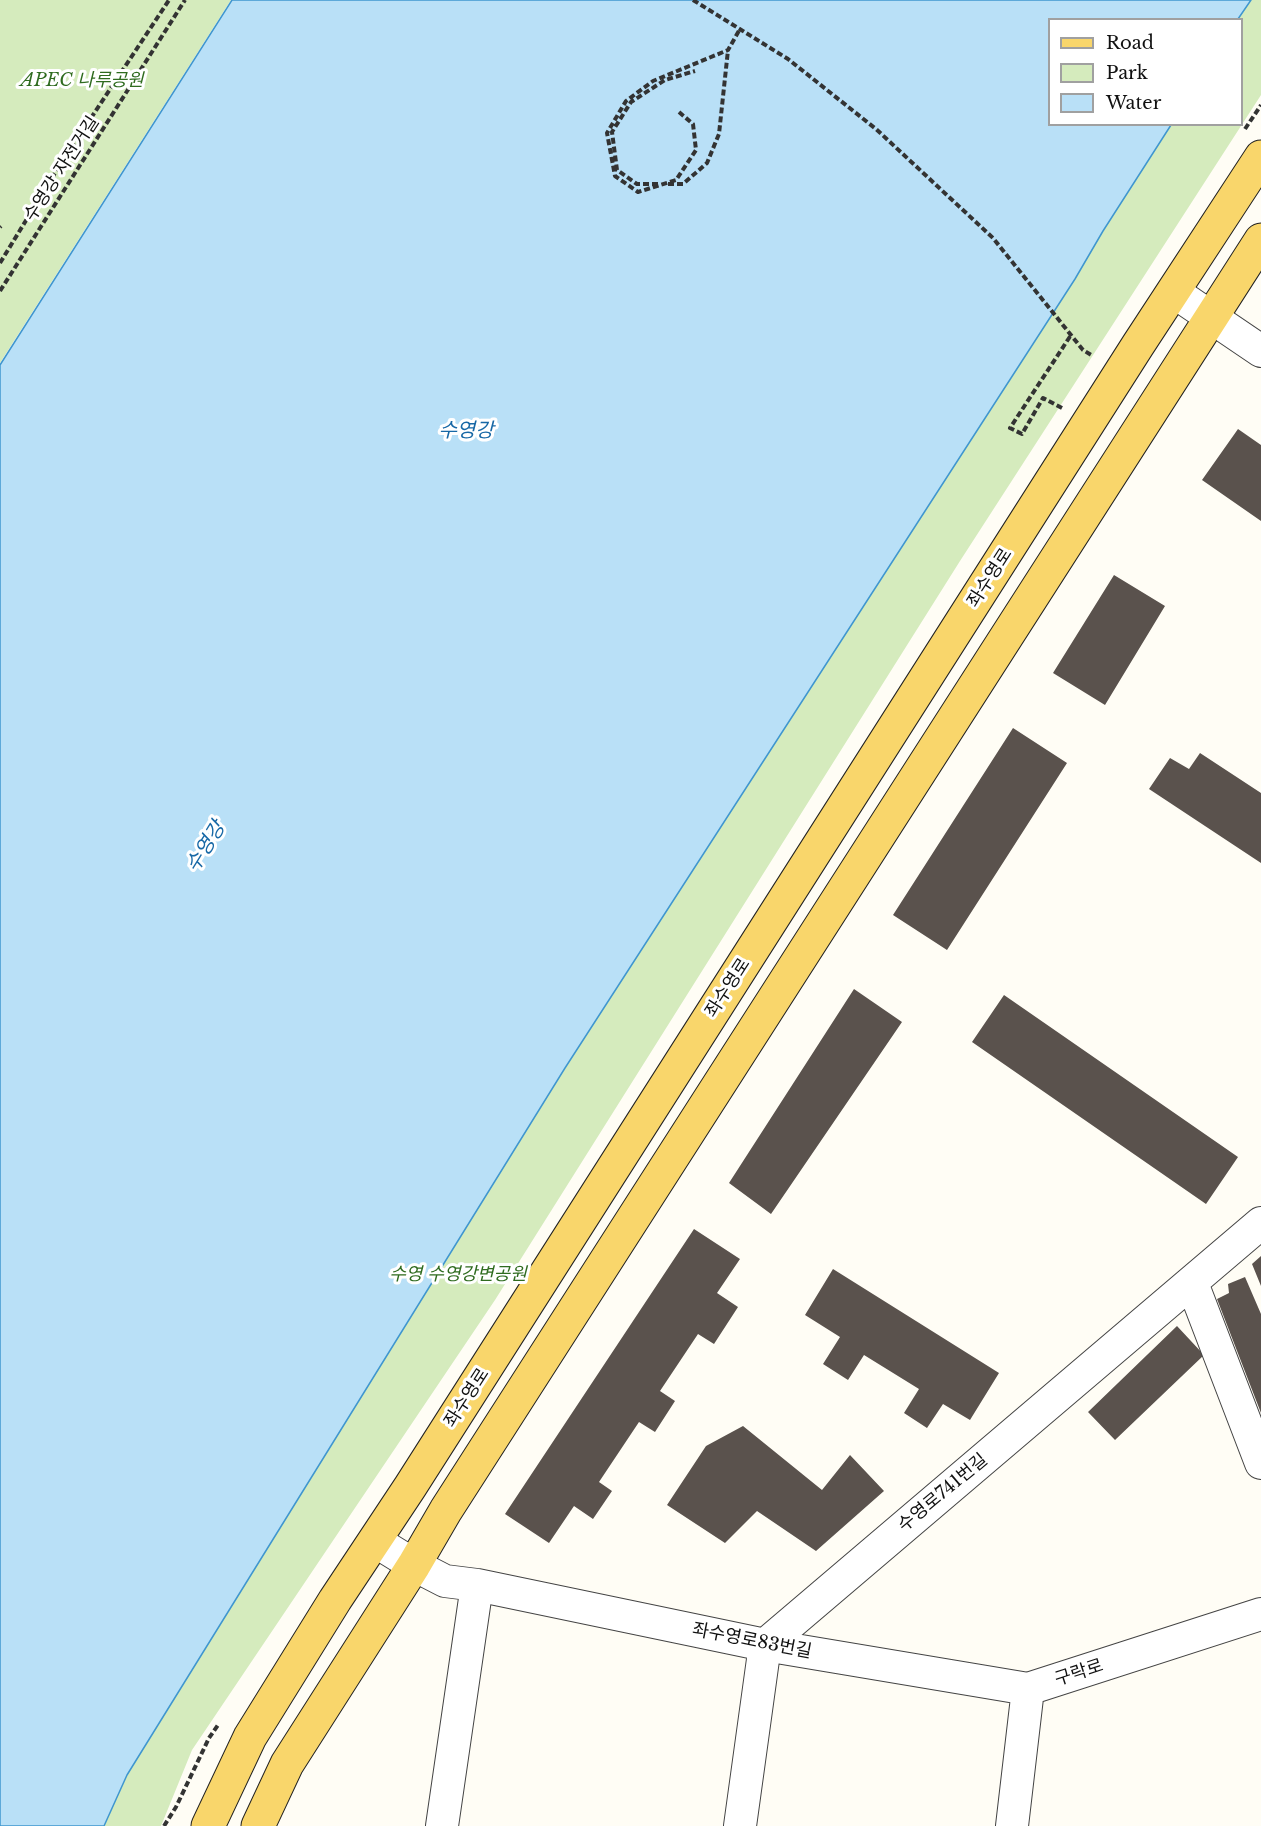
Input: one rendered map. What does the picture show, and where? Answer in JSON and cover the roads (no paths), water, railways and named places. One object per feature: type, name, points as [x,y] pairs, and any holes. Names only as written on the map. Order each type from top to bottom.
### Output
[{"type":"main road","name":"좌수영로","points":[[208,1826],[250,1737],[1261,157]]},
{"type":"main road","points":[[258,1826],[287,1764],[414,1565],[446,1510],[1261,240]]},
{"type":"street","points":[[1174,292],[1261,351]]},
{"type":"street","name":"수영로741번길","points":[[765,1645],[1261,1223]]},
{"type":"street","points":[[1192,1283],[1261,1463]]},
{"type":"street","name":"좌수영로83번길","points":[[375,1541],[445,1581],[477,1585],[765,1645],[1028,1689]]},
{"type":"street","points":[[442,1826],[477,1585]]},
{"type":"street","name":"구락로","points":[[1028,1689],[1261,1614]]},
{"type":"street","points":[[740,1826],[765,1645]]},
{"type":"street","points":[[1012,1826],[1028,1689]]},
{"type":"water","name":"수영강","points":[[232,0],[1251,0],[1239,18],[1048,18],[1048,126],[1170,126],[1075,279],[565,1068],[127,1775],[104,1826],[0,1826],[0,365]]},
{"type":"park label","name":"APEC 나루공원","points":[[82,81]]},
{"type":"park label","name":"수영 수영강변공원","points":[[458,1275]]}]
